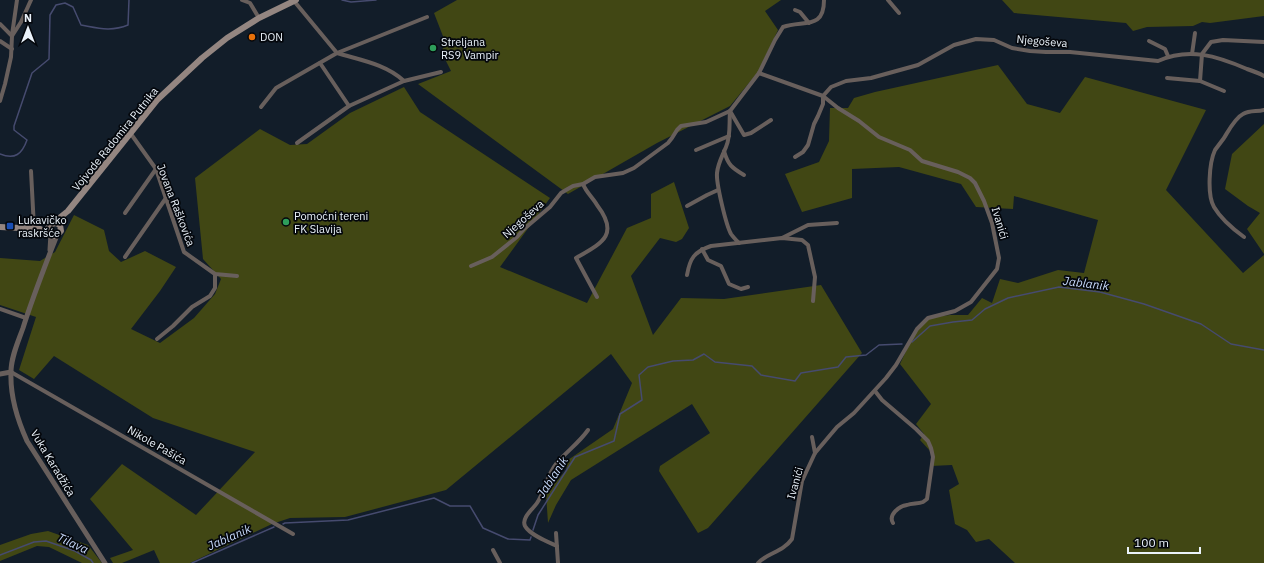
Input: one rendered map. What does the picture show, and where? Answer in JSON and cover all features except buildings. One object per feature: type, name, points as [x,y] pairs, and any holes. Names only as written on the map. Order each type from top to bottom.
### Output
[{"type":"main road","name":"Vojvode Radomira Putnika","points":[[37,229],[52,224],[68,211],[157,100],[202,58],[227,38],[259,18],[295,1]]},
{"type":"main road","name":"Vojvode Radomira Putnika","points":[[61,229],[68,211]]},
{"type":"main road","points":[[52,224],[60,225],[61,229],[58,235],[54,236],[50,234],[48,228],[52,224]]},
{"type":"main road","name":"Vojvode Radomira Putnika","points":[[0,227],[37,229],[50,234]]},
{"type":"street","points":[[0,101],[9,69],[17,0]]},
{"type":"street","points":[[12,36],[22,22],[31,0]]},
{"type":"street","points":[[242,0],[250,3],[259,18]]},
{"type":"street","points":[[795,10],[800,12],[809,23],[816,21],[821,15],[824,0]]},
{"type":"street","points":[[888,0],[899,13]]},
{"type":"street","points":[[295,1],[337,53],[383,67],[396,73],[404,81]]},
{"type":"street","points":[[261,107],[276,88],[337,53],[427,17]]},
{"type":"street","name":"Njegoševa","points":[[472,266],[492,257],[517,237],[524,229],[550,207],[561,193],[573,186],[583,184],[595,176],[623,173],[634,168],[668,143],[676,130],[681,126],[706,122],[730,110],[759,73],[783,27],[809,23]]},
{"type":"street","points":[[0,24],[12,36]]},
{"type":"street","points":[[1192,54],[1195,33]]},
{"type":"street","name":"Njegoševa","points":[[822,96],[831,87],[841,83],[871,78],[918,65],[954,45],[976,39],[994,40],[1012,48],[1046,52],[1070,52],[1158,60],[1178,54],[1202,54],[1220,58],[1264,76]]},
{"type":"street","points":[[1200,81],[1202,54],[1212,42],[1243,40],[1264,42]]},
{"type":"street","points":[[0,41],[12,49]]},
{"type":"street","points":[[1149,41],[1165,49],[1168,56]]},
{"type":"street","points":[[320,63],[350,106]]},
{"type":"street","points":[[297,143],[350,106],[404,81],[441,72]]},
{"type":"street","points":[[759,73],[822,96],[823,104],[814,124],[808,145],[803,152],[795,157]]},
{"type":"street","points":[[1167,78],[1200,81],[1224,91]]},
{"type":"street","name":"Ivanići","points":[[758,563],[787,546],[792,539],[802,481],[815,453],[837,427],[854,413],[875,391],[896,365],[917,329],[928,318],[955,311],[971,302],[997,269],[999,258],[992,223],[984,201],[975,183],[970,178],[958,172],[922,161],[910,150],[878,137],[859,121],[822,96]]},
{"type":"street","points":[[730,110],[744,135],[751,133],[771,120]]},
{"type":"street","points":[[730,110],[729,136],[719,160],[716,175],[718,190],[731,233],[739,244]]},
{"type":"street","points":[[1244,237],[1231,227],[1213,206],[1210,187],[1213,158],[1215,150],[1242,114],[1249,111],[1264,110]]},
{"type":"street","name":"Jovana Raškovića","points":[[131,134],[156,169],[184,252],[215,274]]},
{"type":"street","points":[[696,150],[729,136]]},
{"type":"street","points":[[724,151],[730,165],[744,175]]},
{"type":"street","points":[[125,213],[156,169]]},
{"type":"street","points":[[31,171],[37,229]]},
{"type":"street","points":[[583,184],[603,212],[608,230],[598,246],[576,258],[597,297]]},
{"type":"street","points":[[688,206],[718,190]]},
{"type":"street","points":[[125,258],[166,198]]},
{"type":"street","points":[[782,238],[808,225],[837,223]]},
{"type":"street","points":[[50,234],[50,253]]},
{"type":"street","name":"Vuka Karadžića","points":[[58,235],[50,253],[14,354],[11,372],[11,387],[15,408],[27,441],[104,563]]},
{"type":"street","points":[[686,275],[690,260],[702,249],[711,246],[782,238],[802,240],[808,245],[815,277],[813,301]]},
{"type":"street","points":[[702,249],[708,260],[721,266],[729,284],[741,289],[748,287]]},
{"type":"street","points":[[157,338],[173,326],[192,307],[210,296],[216,288],[215,274],[237,276]]},
{"type":"street","points":[[0,309],[26,318]]},
{"type":"street","points":[[0,374],[11,372]]},
{"type":"street","name":"Nikole Pašića","points":[[11,372],[293,534]]},
{"type":"street","points":[[875,391],[882,400],[928,441],[933,457],[926,499],[923,502],[904,505],[898,508],[892,515],[891,520],[893,523]]},
{"type":"street","points":[[557,546],[531,533],[524,523],[525,519],[537,503],[556,464],[580,441],[588,430]]},
{"type":"street","points":[[812,437],[815,453]]},
{"type":"street","points":[[556,533],[558,563]]},
{"type":"street","points":[[493,550],[500,563]]},
{"type":"green space","points":[[457,0],[781,0],[765,11],[778,30],[758,72],[730,106],[657,143],[568,194],[418,84],[451,71],[441,51],[446,44],[434,13]]},
{"type":"green space","points":[[1002,0],[1264,0],[1264,16],[1210,23],[1202,22],[1193,26],[1147,27],[1133,31],[1126,23],[1014,13]]},
{"type":"green space","points":[[998,65],[1027,104],[1060,113],[1085,77],[1206,110],[1166,190],[1243,273],[1264,255],[1264,563],[1015,563],[989,539],[976,542],[967,530],[955,524],[949,490],[959,484],[952,465],[931,466],[931,452],[920,440],[924,434],[916,424],[931,404],[900,364],[912,338],[928,318],[950,315],[968,315],[982,298],[992,303],[1000,279],[1018,283],[1058,270],[1084,273],[1098,220],[1014,196],[1013,209],[976,207],[961,184],[899,167],[852,169],[852,198],[802,212],[785,174],[819,162],[829,141],[830,108],[848,108],[854,98]]},
{"type":"green space","points":[[404,87],[420,112],[550,198],[500,267],[587,303],[627,228],[651,218],[651,194],[674,182],[689,228],[682,239],[676,242],[660,238],[631,276],[653,335],[681,298],[724,299],[821,285],[862,353],[708,528],[698,533],[659,471],[660,466],[710,433],[692,404],[571,480],[556,505],[548,523],[546,494],[566,470],[568,460],[613,429],[632,383],[611,354],[446,490],[345,517],[290,518],[272,524],[190,563],[160,563],[154,550],[122,563],[113,563],[110,558],[133,550],[90,499],[122,464],[196,515],[255,452],[153,418],[54,356],[34,379],[19,370],[36,317],[0,305],[0,258],[40,261],[55,252],[74,215],[104,230],[109,251],[121,262],[145,251],[176,267],[131,329],[160,343],[194,318],[215,294],[221,279],[203,259],[195,178],[260,129],[290,145],[307,144],[350,113]]},
{"type":"green space","points":[[1264,124],[1264,254],[1247,229],[1260,213],[1225,189],[1232,154]]},
{"type":"green space","points":[[48,531],[88,545],[102,563],[82,563],[49,547],[37,546],[0,561],[0,545],[31,534]]},
{"type":"waterway","points":[[0,154],[5,156],[14,156],[23,149],[27,140],[14,130],[14,126],[32,73],[49,59],[50,15],[56,5],[65,3],[73,7],[81,25],[110,29],[128,25],[129,0]]},
{"type":"waterway","points":[[342,0],[351,2],[376,0]]},
{"type":"waterway","name":"Jablanik","points":[[912,342],[930,326],[972,320],[985,309],[1008,298],[1059,287],[1100,292],[1144,304],[1201,324],[1231,344],[1264,350]]},
{"type":"waterway","name":"Jablanik","points":[[533,530],[538,515],[575,457],[614,441],[620,414],[642,400],[639,375],[648,367],[673,361],[693,360],[704,354],[715,362],[752,366],[761,375],[795,381],[801,373],[838,367],[846,357],[866,355],[879,345],[902,344]]},
{"type":"waterway","name":"Jablanik","points":[[283,524],[348,520],[434,498],[450,506],[470,506],[483,528],[508,539],[530,540],[531,537]]},
{"type":"waterway","name":"Jablanik","points":[[192,563],[274,527]]},
{"type":"waterway","name":"Tilava","points":[[0,555],[34,542],[46,541],[75,551],[91,560],[93,563]]},
{"type":"place","name":"DON","points":[[252,37]]},
{"type":"place","name":"Streljana RS9 Vampir","points":[[433,48]]},
{"type":"place","name":"Pomoćni tereni FK Slavija","points":[[286,222]]},
{"type":"place","name":"Lukavičko raskršće","points":[[10,226]]}]
